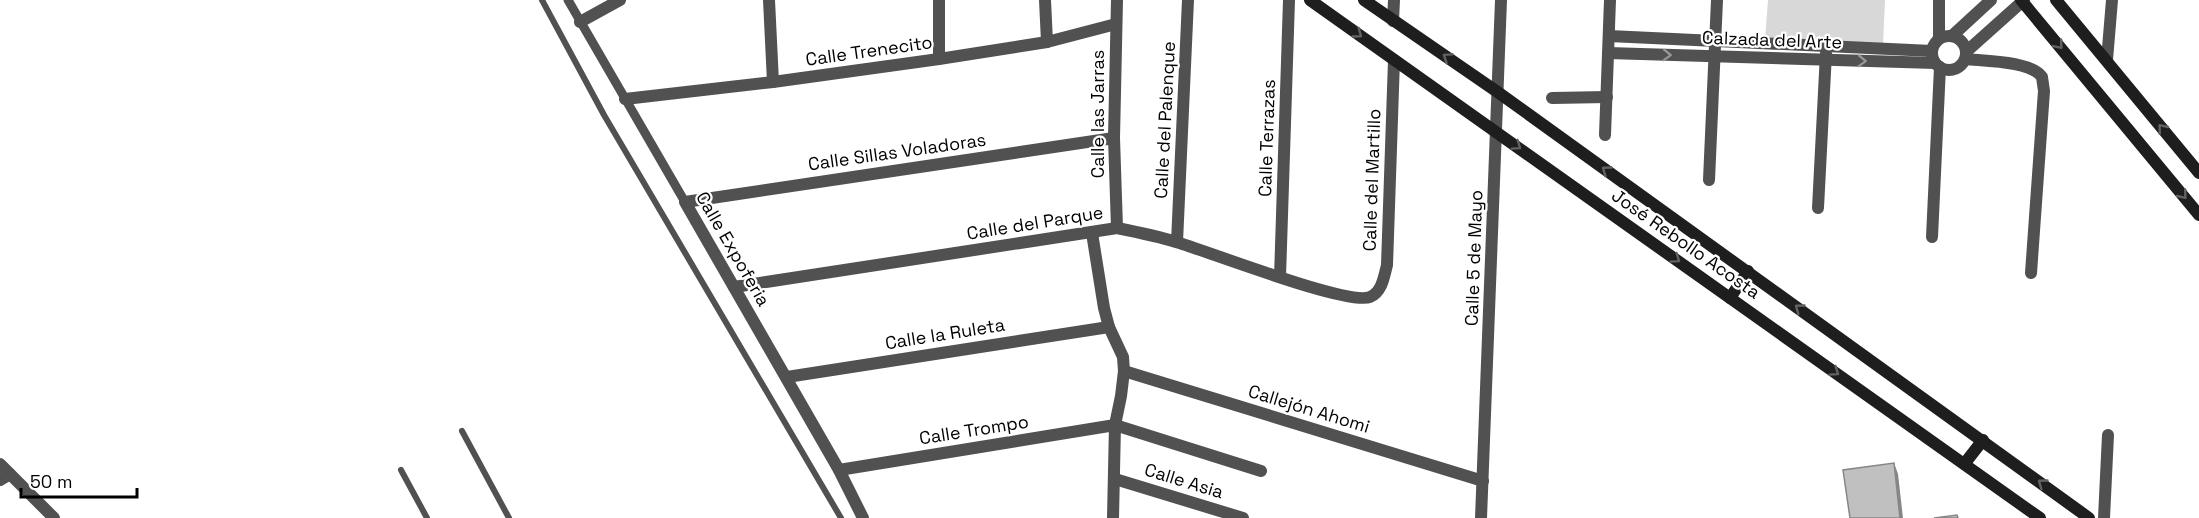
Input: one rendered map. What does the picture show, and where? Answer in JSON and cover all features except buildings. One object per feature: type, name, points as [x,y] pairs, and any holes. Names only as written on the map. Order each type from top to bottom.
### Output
[{"type":"main road","name":"José Rebollo Acosta","points":[[1310,0],[2040,518]]},
{"type":"main road","name":"José Rebollo Acosta","points":[[1364,0],[1499,93],[2089,518]]},
{"type":"main road","points":[[2022,0],[2199,215]]},
{"type":"main road","points":[[2056,0],[2199,173]]},
{"type":"main road","points":[[1730,298],[1748,272]]},
{"type":"main road","points":[[1965,463],[1983,440]]},
{"type":"street","name":"Calle Expoferia","points":[[568,0],[787,377],[863,518]]},
{"type":"street","points":[[580,22],[620,0]]},
{"type":"street","points":[[769,0],[773,82]]},
{"type":"street","points":[[939,0],[939,59]]},
{"type":"street","points":[[1045,0],[1047,42]]},
{"type":"street","name":"Calle las Jarras","points":[[1117,0],[1114,138],[1118,228]]},
{"type":"street","name":"Calle del Palenque","points":[[1177,242],[1188,0]]},
{"type":"street","name":"Calle Terrazas","points":[[1280,277],[1289,0]]},
{"type":"street","points":[[1393,21],[1394,0]]},
{"type":"street","name":"Calle 5 de Mayo","points":[[1482,518],[1501,0]]},
{"type":"street","points":[[1605,135],[1610,0]]},
{"type":"street","points":[[1709,180],[1717,0]]},
{"type":"street","points":[[1939,0],[1939,38]]},
{"type":"street","points":[[1953,35],[1991,0]]},
{"type":"street","points":[[1935,60],[1947,70],[1962,65],[1966,55],[2022,0]]},
{"type":"street","points":[[2107,60],[2112,0]]},
{"type":"street","points":[[1973,16],[1987,33]]},
{"type":"street","name":"Calle Trenecito","points":[[625,99],[773,82],[939,59],[1047,42],[1116,24]]},
{"type":"street","points":[[1932,237],[1934,44],[1939,38],[1953,35],[1965,44],[1966,55]]},
{"type":"street","name":"Calzada del Arte","points":[[1609,36],[1827,46],[1935,60]]},
{"type":"street","points":[[1818,208],[1827,46]]},
{"type":"street","name":"Calzada del Arte","points":[[1608,53],[1826,60],[1935,60]]},
{"type":"street","points":[[1966,55],[2034,69],[2042,77],[2044,91],[2031,273]]},
{"type":"street","name":"Calle del Martillo","points":[[1371,297],[1383,282],[1387,265],[1394,60]]},
{"type":"street","points":[[1551,98],[1607,97]]},
{"type":"street","name":"Calle Sillas Voladoras","points":[[685,202],[1114,138]]},
{"type":"street","name":"Calle del Parque","points":[[734,287],[1118,228],[1177,242],[1280,277],[1349,297],[1371,297]]},
{"type":"street","points":[[1092,233],[1095,265],[1109,327],[1123,357],[1124,371],[1115,425],[1113,518]]},
{"type":"street","name":"Calle la Ruleta","points":[[787,377],[1109,327]]},
{"type":"street","name":"Callejón Ahomi","points":[[1124,371],[1483,481]]},
{"type":"street","points":[[1115,425],[1261,471]]},
{"type":"street","name":"Calle Trompo","points":[[839,470],[1115,425]]},
{"type":"street","points":[[2104,518],[2108,435]]},
{"type":"street","points":[[0,464],[5,477],[54,518]]},
{"type":"street","name":"Calle Asia","points":[[1115,479],[1243,518]]},
{"type":"lane","points":[[542,0],[604,115],[841,518]]},
{"type":"lane","points":[[462,431],[509,518]]},
{"type":"lane","points":[[401,470],[427,518]]},
{"type":"shaded area","points":[[1768,0],[1885,0],[1883,45],[1765,39]]}]
